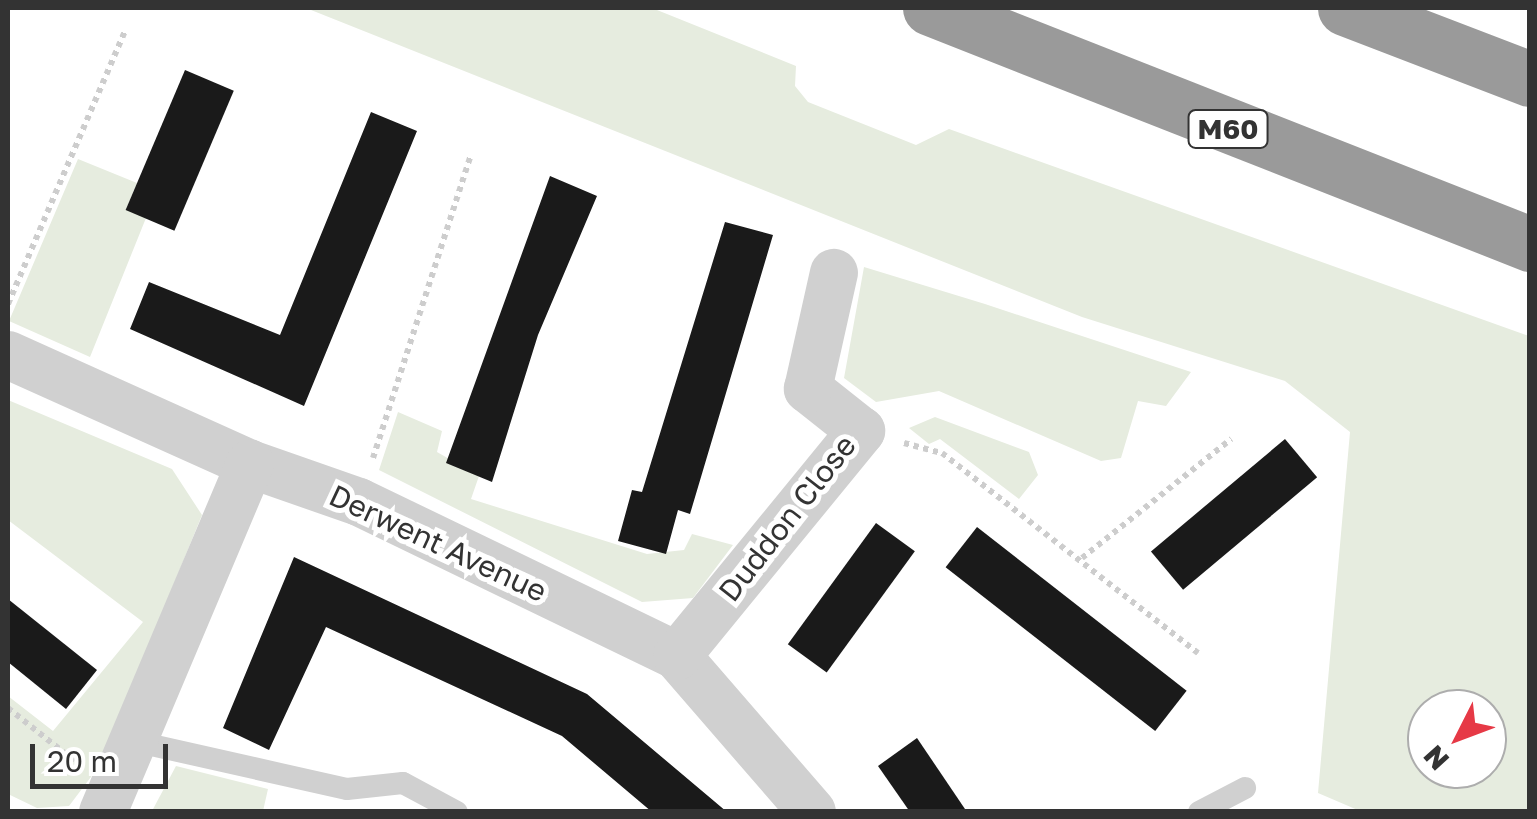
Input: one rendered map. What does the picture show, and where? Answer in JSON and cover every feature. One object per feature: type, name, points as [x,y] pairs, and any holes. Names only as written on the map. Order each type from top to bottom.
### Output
[{"type":"highway","name":"M60","points":[[930,8],[1530,244]]},
{"type":"highway","points":[[1345,8],[1530,79]]},
{"type":"street","name":"Duddon Close","points":[[677,656],[860,432],[808,389],[834,273]]},
{"type":"street","name":"Derwent Avenue","points":[[8,355],[250,464],[359,502],[677,656],[812,812]]},
{"type":"street","points":[[108,802],[138,742],[250,464]]},
{"type":"lane","points":[[138,742],[347,789],[402,783],[457,812]]},
{"type":"lane","points":[[1199,812],[1244,788]]},
{"type":"path","points":[[8,304],[126,31]]},
{"type":"path","points":[[359,502],[471,154]]},
{"type":"path","points":[[860,432],[942,453],[1082,558],[1198,653]]},
{"type":"path","points":[[1082,558],[1231,440]]},
{"type":"path","points":[[8,708],[108,802]]},
{"type":"shaded area","points":[[306,8],[652,8],[796,66],[795,86],[808,102],[916,145],[949,129],[1529,336],[1529,811],[1360,811],[1318,793],[1350,432],[1285,381],[1082,317]]},
{"type":"shaded area","points":[[78,159],[137,183],[126,209],[146,218],[90,357],[9,321]]},
{"type":"shaded area","points":[[864,267],[1191,372],[1166,406],[1138,401],[1121,458],[1101,461],[939,391],[876,402],[844,378]]},
{"type":"shaded area","points":[[8,400],[172,469],[202,515],[100,765],[69,806],[37,808],[8,794],[8,696],[53,731],[143,622],[8,520]]},
{"type":"shaded area","points":[[398,412],[442,431],[437,452],[479,476],[471,499],[647,554],[684,550],[692,534],[733,545],[693,598],[642,602],[379,470]]},
{"type":"shaded area","points":[[935,417],[1029,452],[1038,475],[1019,499],[940,439],[929,444],[909,428]]},
{"type":"shaded area","points":[[176,766],[268,789],[263,811],[152,811]]},
{"type":"building","points":[[185,70],[234,91],[174,231],[126,210]]},
{"type":"building","points":[[371,112],[417,131],[304,406],[130,329],[149,282],[280,335]]},
{"type":"building","points":[[550,176],[597,196],[538,335],[492,482],[446,463]]},
{"type":"building","points":[[725,222],[773,235],[690,514],[678,510],[666,554],[618,541],[632,490],[642,492]]},
{"type":"building","points":[[1285,439],[1317,477],[1183,590],[1151,551]]},
{"type":"building","points":[[876,523],[915,551],[827,673],[788,644]]},
{"type":"building","points":[[977,527],[1187,691],[1155,731],[946,567]]},
{"type":"building","points":[[294,557],[587,694],[727,812],[652,812],[562,736],[326,627],[269,750],[223,728]]},
{"type":"building","points":[[8,599],[97,670],[66,709],[8,662]]},
{"type":"building","points":[[917,738],[967,812],[910,812],[878,766]]}]
